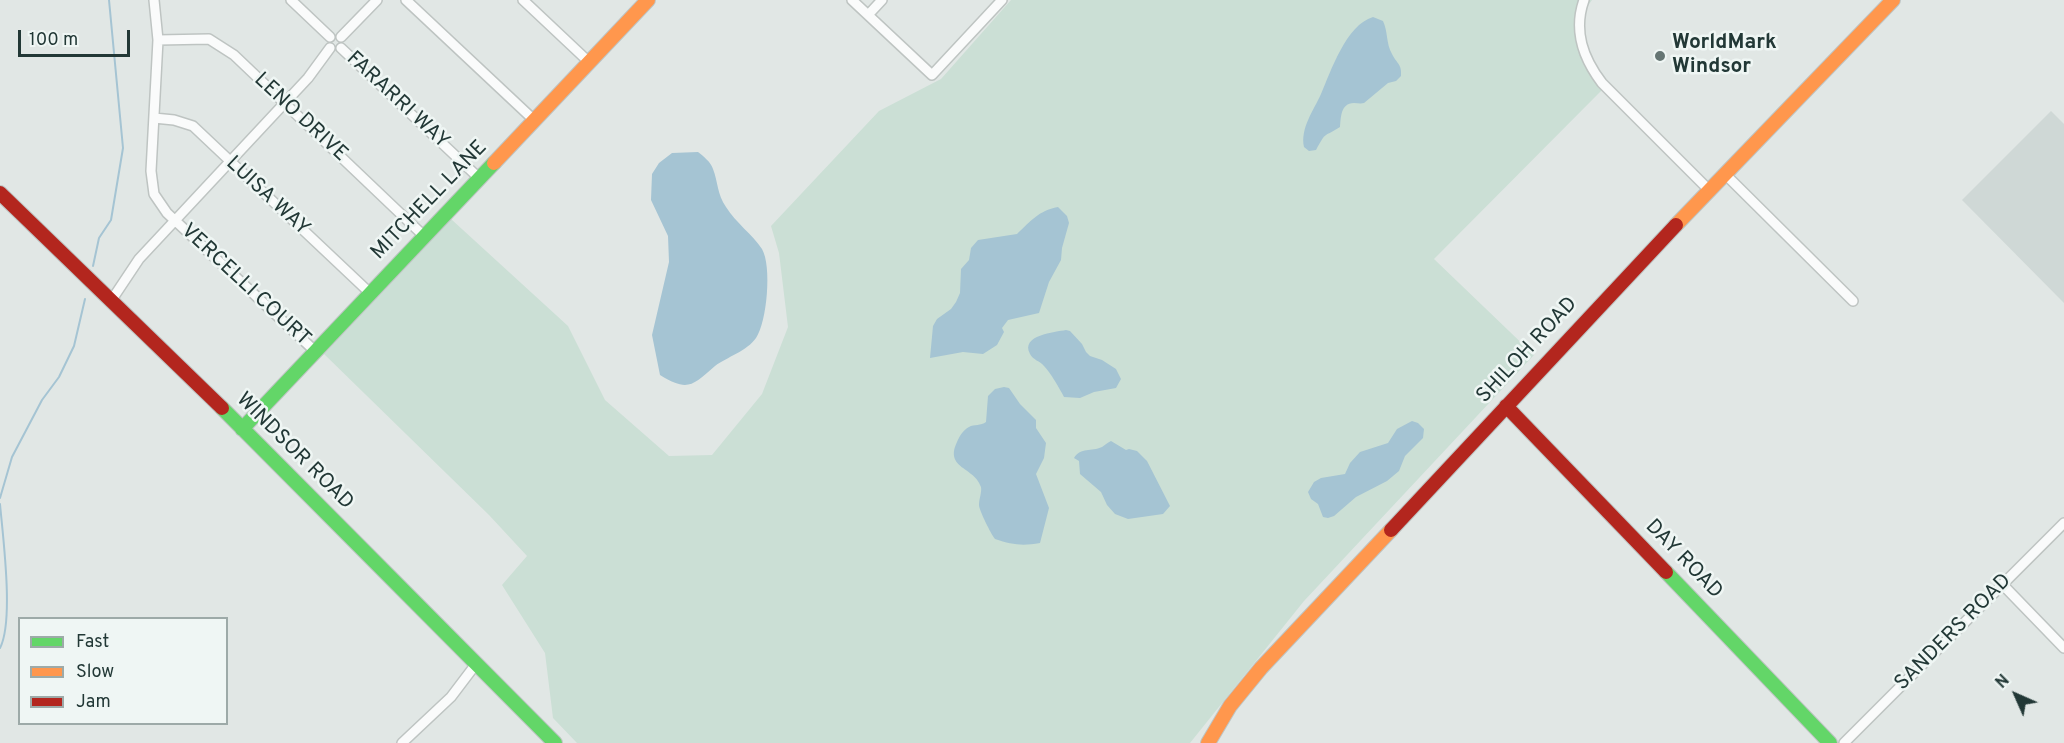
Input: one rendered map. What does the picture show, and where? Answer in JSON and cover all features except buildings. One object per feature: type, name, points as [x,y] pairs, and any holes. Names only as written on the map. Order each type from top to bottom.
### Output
[{"type":"main road","name":"MITCHELL LANE","points":[[242,429],[648,0]]},
{"type":"main road","name":"SHILOH ROAD","points":[[1209,743],[1230,706],[1261,668],[1709,190],[1893,0]]},
{"type":"main road","name":"WINDSOR ROAD","points":[[0,193],[242,429],[555,743]]},
{"type":"main road","name":"DAY ROAD","points":[[1506,405],[1830,743]]},
{"type":"street","name":"VERCELLI COURT","points":[[154,0],[158,40],[151,171],[154,194],[175,220],[316,352]]},
{"type":"street","name":"FARARRI WAY","points":[[291,0],[330,37]]},
{"type":"street","points":[[341,37],[376,0]]},
{"type":"street","points":[[406,0],[535,121]]},
{"type":"street","points":[[523,0],[590,63]]},
{"type":"street","points":[[852,0],[932,75],[1002,0]]},
{"type":"street","points":[[868,15],[882,0]]},
{"type":"street","points":[[1584,0],[1580,18],[1581,44],[1584,56],[1592,70],[1602,83],[1709,190]]},
{"type":"street","points":[[330,48],[328,41],[330,37],[337,35],[341,37]]},
{"type":"street","points":[[330,48],[334,50],[341,48],[343,44],[341,37]]},
{"type":"street","name":"LENO DRIVE","points":[[158,40],[209,39],[234,55],[425,237]]},
{"type":"street","points":[[111,301],[138,259],[308,78],[330,48]]},
{"type":"street","name":"FARARRI WAY","points":[[341,48],[480,179]]},
{"type":"street","name":"LUISA WAY","points":[[154,118],[174,120],[193,126],[371,294]]},
{"type":"street","points":[[1725,174],[1853,301]]},
{"type":"street","name":"SANDERS ROAD","points":[[1844,743],[2064,523]]},
{"type":"street","points":[[2003,585],[2064,648]]},
{"type":"street","points":[[402,743],[451,697],[476,664]]},
{"type":"shaded area","points":[[2051,111],[2064,124],[2064,303],[1962,200]]},
{"type":"green space","points":[[1011,0],[1592,0],[1576,22],[1581,57],[1602,90],[1434,259],[1534,355],[1304,601],[1190,743],[577,743],[553,718],[545,653],[502,585],[527,556],[489,515],[324,354],[451,219],[568,326],[605,400],[669,456],[712,455],[762,394],[788,327],[779,253],[771,226],[879,111],[941,79]]},
{"type":"water","points":[[1373,17],[1383,21],[1390,50],[1400,66],[1401,76],[1396,81],[1388,83],[1364,103],[1346,106],[1342,112],[1340,127],[1324,137],[1316,150],[1309,151],[1304,147],[1303,140],[1306,126],[1335,62],[1355,29]]},
{"type":"water","points":[[698,152],[712,166],[726,207],[762,249],[767,268],[767,294],[760,330],[752,343],[715,366],[695,382],[684,385],[660,375],[652,335],[669,262],[668,236],[651,200],[652,174],[659,163],[672,153]]},
{"type":"water","points":[[1058,207],[1067,216],[1069,223],[1061,260],[1049,282],[1039,313],[1008,320],[1002,328],[1004,332],[997,345],[983,354],[963,352],[930,358],[933,326],[937,319],[951,309],[956,302],[960,293],[961,269],[969,260],[971,248],[978,240],[1017,234],[1040,214]]},
{"type":"water","points":[[1070,331],[1082,344],[1090,356],[1116,369],[1121,379],[1116,388],[1094,392],[1080,398],[1064,397],[1042,364],[1031,356],[1028,348],[1034,339],[1040,336]]},
{"type":"water","points":[[1009,388],[1020,404],[1036,420],[1036,428],[1046,443],[1044,458],[1036,474],[1049,508],[1040,543],[1018,544],[995,539],[980,508],[981,487],[978,480],[954,458],[957,442],[963,432],[971,426],[986,422],[988,396],[995,389]]},
{"type":"water","points":[[1412,421],[1424,429],[1423,438],[1405,456],[1399,471],[1387,481],[1356,497],[1334,516],[1323,517],[1318,504],[1311,499],[1308,492],[1314,482],[1321,478],[1345,474],[1350,463],[1360,452],[1388,443],[1397,429]]},
{"type":"water","points":[[1111,441],[1126,450],[1137,451],[1147,461],[1170,506],[1163,514],[1128,519],[1115,514],[1107,505],[1101,492],[1080,474],[1079,461],[1074,458],[1083,451],[1102,447]]},
{"type":"waterway","points":[[93,266],[99,238],[111,220],[123,148],[109,0]]},
{"type":"waterway","points":[[0,498],[12,457],[42,400],[59,377],[74,346],[85,299]]},
{"type":"waterway","points":[[0,504],[7,600],[4,635],[0,648]]},
{"type":"traffic: fast","points":[[242,429],[494,163]]},
{"type":"traffic: fast","points":[[222,408],[555,743]]},
{"type":"traffic: fast","points":[[1666,572],[1830,743]]},
{"type":"traffic: slow","points":[[494,163],[648,0]]},
{"type":"traffic: slow","points":[[1676,225],[1893,0]]},
{"type":"traffic: slow","points":[[1208,743],[1230,706],[1261,668],[1391,530]]},
{"type":"traffic: jam","points":[[0,193],[222,408]]},
{"type":"traffic: jam","points":[[1391,530],[1676,225]]},
{"type":"traffic: jam","points":[[1506,406],[1666,572]]},
{"type":"place","name":"WorldMark Windsor","points":[[1660,56]]}]
